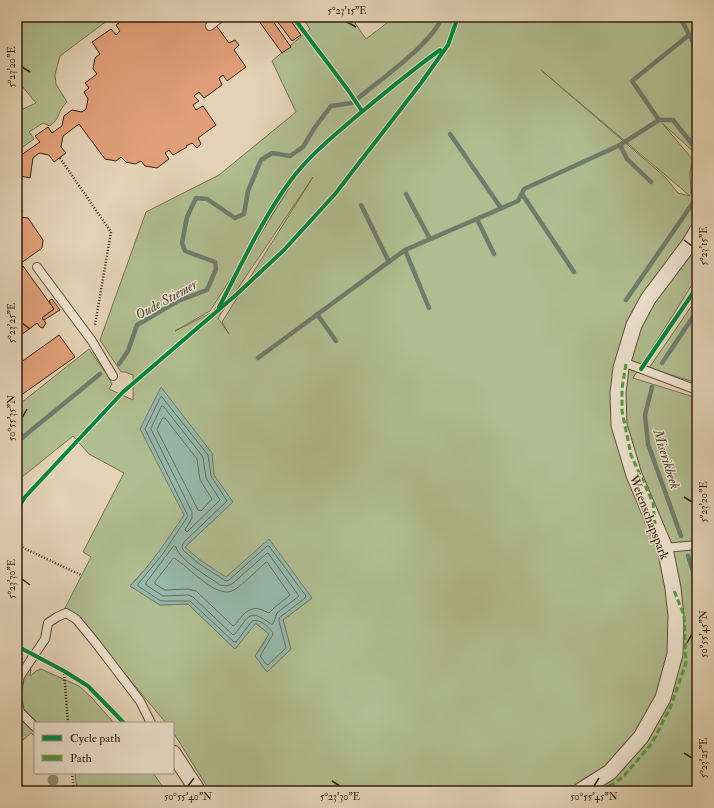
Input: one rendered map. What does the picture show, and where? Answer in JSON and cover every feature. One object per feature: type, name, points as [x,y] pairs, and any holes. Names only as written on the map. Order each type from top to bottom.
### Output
[{"type":"street","name":"Wetenschapspark","points":[[580,791],[610,772],[640,737],[663,698],[675,654],[676,616],[673,588],[665,548],[634,475],[619,425],[618,393],[623,362],[634,325],[648,299],[697,231]]},
{"type":"street","points":[[174,755],[198,791]]},
{"type":"lane","points":[[210,26],[221,17]]},
{"type":"lane","points":[[36,267],[92,341],[113,376]]},
{"type":"lane","points":[[623,362],[697,390]]},
{"type":"lane","points":[[665,548],[697,546]]},
{"type":"lane","points":[[17,692],[20,676],[45,639],[48,623],[57,616],[66,613],[76,619],[95,642],[140,701],[150,722]]},
{"type":"lane","points":[[17,698],[20,712],[34,726]]},
{"type":"path","points":[[60,158],[111,232],[92,341]]},
{"type":"path","points":[[17,545],[81,576]]},
{"type":"path","points":[[58,668],[70,675]]},
{"type":"path","points":[[64,671],[68,722]]},
{"type":"path","points":[[72,774],[74,791]]},
{"type":"green space","points":[[17,17],[112,17],[60,56],[55,75],[56,84],[67,102],[62,108],[58,117],[50,126],[43,123],[29,132],[34,139],[17,151],[17,112],[36,103],[17,80]]},
{"type":"green space","points":[[302,17],[351,17],[366,39],[395,17],[697,17],[697,155],[662,123],[693,160],[690,172],[691,194],[697,164],[697,277],[633,378],[697,398],[697,791],[210,791],[174,734],[174,722],[165,722],[115,662],[92,631],[62,614],[91,557],[83,552],[124,473],[89,454],[73,436],[17,481],[17,406],[89,349],[112,384],[109,389],[133,400],[133,375],[121,372],[100,340],[146,212],[219,175],[296,112],[272,61],[310,29]],"holes":[[[541,70],[690,196],[678,193],[665,177]],[[313,177],[222,322],[229,334],[218,318]],[[289,188],[213,312],[175,331],[210,311]],[[211,453],[214,475],[232,502],[185,547],[200,560],[226,578],[312,598],[283,620],[291,649],[267,672],[255,656],[269,634],[255,623],[235,649],[188,604],[160,605],[130,586],[159,552],[178,525],[192,500]]]},
{"type":"green space","points":[[697,298],[697,383],[649,368]]},
{"type":"green space","points":[[22,665],[31,669],[30,676],[41,669],[79,686],[113,722],[34,722],[34,736],[31,733],[17,745],[17,673]]},
{"type":"green space","points":[[75,774],[154,774],[166,791],[77,791]]},
{"type":"water","points":[[161,387],[212,453],[214,475],[233,502],[185,547],[200,560],[226,577],[269,539],[312,598],[283,620],[291,649],[267,672],[255,656],[269,634],[256,623],[235,649],[188,604],[160,605],[130,586],[152,561],[184,515],[140,429]]},
{"type":"building","points":[[127,17],[210,17],[229,43],[235,40],[239,45],[234,50],[246,67],[227,81],[223,75],[219,78],[222,85],[204,98],[199,92],[194,96],[199,101],[193,105],[196,110],[203,106],[216,125],[198,138],[201,144],[197,148],[192,143],[173,155],[169,150],[165,153],[169,159],[157,168],[145,166],[141,161],[135,164],[126,162],[121,157],[116,161],[105,159],[79,124],[63,136],[61,147],[66,153],[54,162],[49,155],[39,153],[33,158],[30,178],[21,176],[17,180],[17,158],[40,142],[35,136],[48,127],[52,133],[62,126],[64,116],[72,110],[82,112],[86,109],[88,99],[84,92],[89,88],[85,83],[97,74],[93,69],[95,58],[100,54],[92,42],[111,29],[116,35],[120,31],[116,25]]},
{"type":"building","points":[[256,17],[270,17],[291,47],[282,53]]},
{"type":"building","points":[[274,17],[288,17],[301,35],[292,41]]},
{"type":"building","points":[[17,203],[22,210],[21,217],[28,218],[43,240],[42,248],[17,266]]},
{"type":"building","points":[[23,266],[54,309],[42,318],[46,323],[43,328],[37,323],[17,338],[17,270]]},
{"type":"building","points":[[52,299],[60,310],[44,320],[42,318],[54,309],[49,301]]},
{"type":"building","points":[[59,335],[75,357],[17,398],[17,365]]},
{"type":"waterway","name":"Oude Stiemer","points":[[119,364],[128,351],[137,325],[178,301],[207,290],[216,269],[215,262],[185,251],[182,243],[187,217],[196,198],[207,199],[235,218],[244,214],[248,191],[261,160],[272,153],[290,156],[303,147],[315,127],[331,106],[352,103],[407,59],[429,37],[437,27],[442,17]]},
{"type":"waterway","points":[[680,17],[697,50]]},
{"type":"waterway","points":[[659,120],[632,81],[689,35]]},
{"type":"waterway","points":[[258,358],[405,250],[518,201],[524,189],[620,145],[659,120],[673,120],[697,150]]},
{"type":"waterway","points":[[450,134],[501,208]]},
{"type":"waterway","points":[[620,145],[627,159],[651,182]]},
{"type":"waterway","points":[[406,194],[430,239]]},
{"type":"waterway","points":[[522,194],[574,272]]},
{"type":"waterway","points":[[626,300],[697,197]]},
{"type":"waterway","points":[[361,205],[389,262]]},
{"type":"waterway","points":[[477,219],[494,254]]},
{"type":"waterway","points":[[405,250],[429,308]]},
{"type":"waterway","name":"Miserikbeek","points":[[662,363],[697,311]]},
{"type":"waterway","points":[[317,314],[336,341]]},
{"type":"waterway","name":"Oude Stiemer","points":[[17,442],[100,374]]},
{"type":"waterway","name":"Miserikbeek","points":[[652,387],[645,415],[648,444],[681,536]]},
{"type":"waterway","name":"Miserikbeek","points":[[688,556],[694,574],[697,578]]},
{"type":"marked path","points":[[626,364],[622,388],[622,411],[631,455],[653,503],[655,524]]},
{"type":"marked path","points":[[602,791],[623,777],[652,743],[671,706],[686,663],[684,615],[673,588]]},
{"type":"cycle path","points":[[293,17],[362,111]]},
{"type":"cycle path","points":[[17,510],[25,497],[123,392],[237,294],[284,250],[335,194],[421,83],[448,45],[458,17]]},
{"type":"cycle path","points":[[219,307],[271,210],[291,180],[320,148],[352,120],[406,75],[440,50]]},
{"type":"cycle path","points":[[641,369],[697,287]]},
{"type":"cycle path","points":[[17,646],[64,671],[88,686],[123,722]]}]
